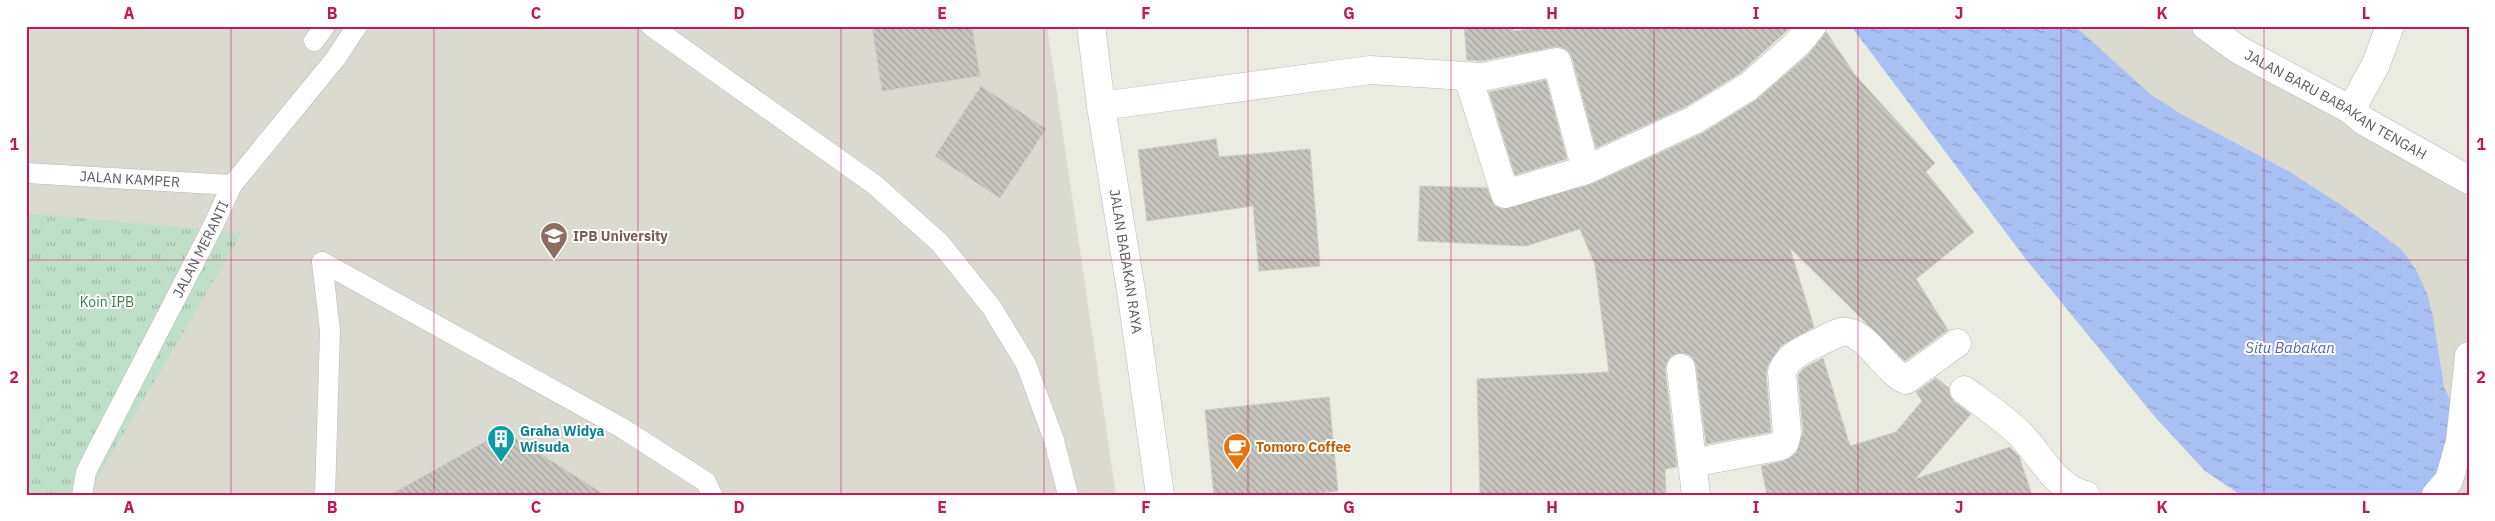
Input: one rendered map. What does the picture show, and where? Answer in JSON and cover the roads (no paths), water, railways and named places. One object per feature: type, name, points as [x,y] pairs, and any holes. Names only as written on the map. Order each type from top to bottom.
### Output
[{"type":"street","name":"JALAN BABAKAN RAYA","points":[[1091,26],[1101,106],[1132,297],[1160,495]]},
{"type":"street","points":[[1468,77],[1505,194],[1586,170],[1694,120],[1748,87],[1798,43],[1812,26]]},
{"type":"street","name":"JALAN BARU BABAKAN TENGAH","points":[[2206,26],[2239,50],[2351,110],[2364,121],[2469,180]]},
{"type":"street","points":[[2351,110],[2376,64],[2390,26]]},
{"type":"street","points":[[1101,106],[1370,70],[1482,77],[1557,62],[1586,170]]},
{"type":"street","points":[[1692,463],[1782,446],[1786,442],[1787,433],[1782,372],[1786,362],[1796,353],[1840,332],[1849,332],[1860,338],[1906,380],[1957,342]]},
{"type":"street","points":[[2436,495],[2449,480],[2460,442],[2469,356]]},
{"type":"street","points":[[1681,368],[1696,495]]},
{"type":"street","points":[[1964,390],[2020,434],[2061,481],[2082,494]]},
{"type":"lane","name":"JALAN MERANTI","points":[[82,495],[86,472],[212,228],[232,185],[336,58],[357,26]]},
{"type":"lane","points":[[651,26],[875,185],[940,243],[992,308],[1026,364],[1054,440],[1068,495]]},
{"type":"lane","name":"JALAN KAMPER","points":[[26,173],[232,185]]},
{"type":"lane","points":[[324,495],[330,331],[322,262],[622,428],[706,482],[712,495]]},
{"type":"water","name":"Situ Babakan","points":[[1851,26],[2075,26],[2150,94],[2181,114],[2290,172],[2347,209],[2401,249],[2415,268],[2427,293],[2433,317],[2444,387],[2452,404],[2452,428],[2441,463],[2428,489],[2419,495],[2241,495],[2205,471],[2155,417],[2025,258]]},
{"type":"place","name":"IPB University","points":[[554,260]]},
{"type":"place","name":"Graha Widya Wisuda","points":[[501,463]]},
{"type":"place","name":"Tomoro Coffee","points":[[1237,471]]},
{"type":"park label","name":"Koin IPB","points":[[107,302]]}]
